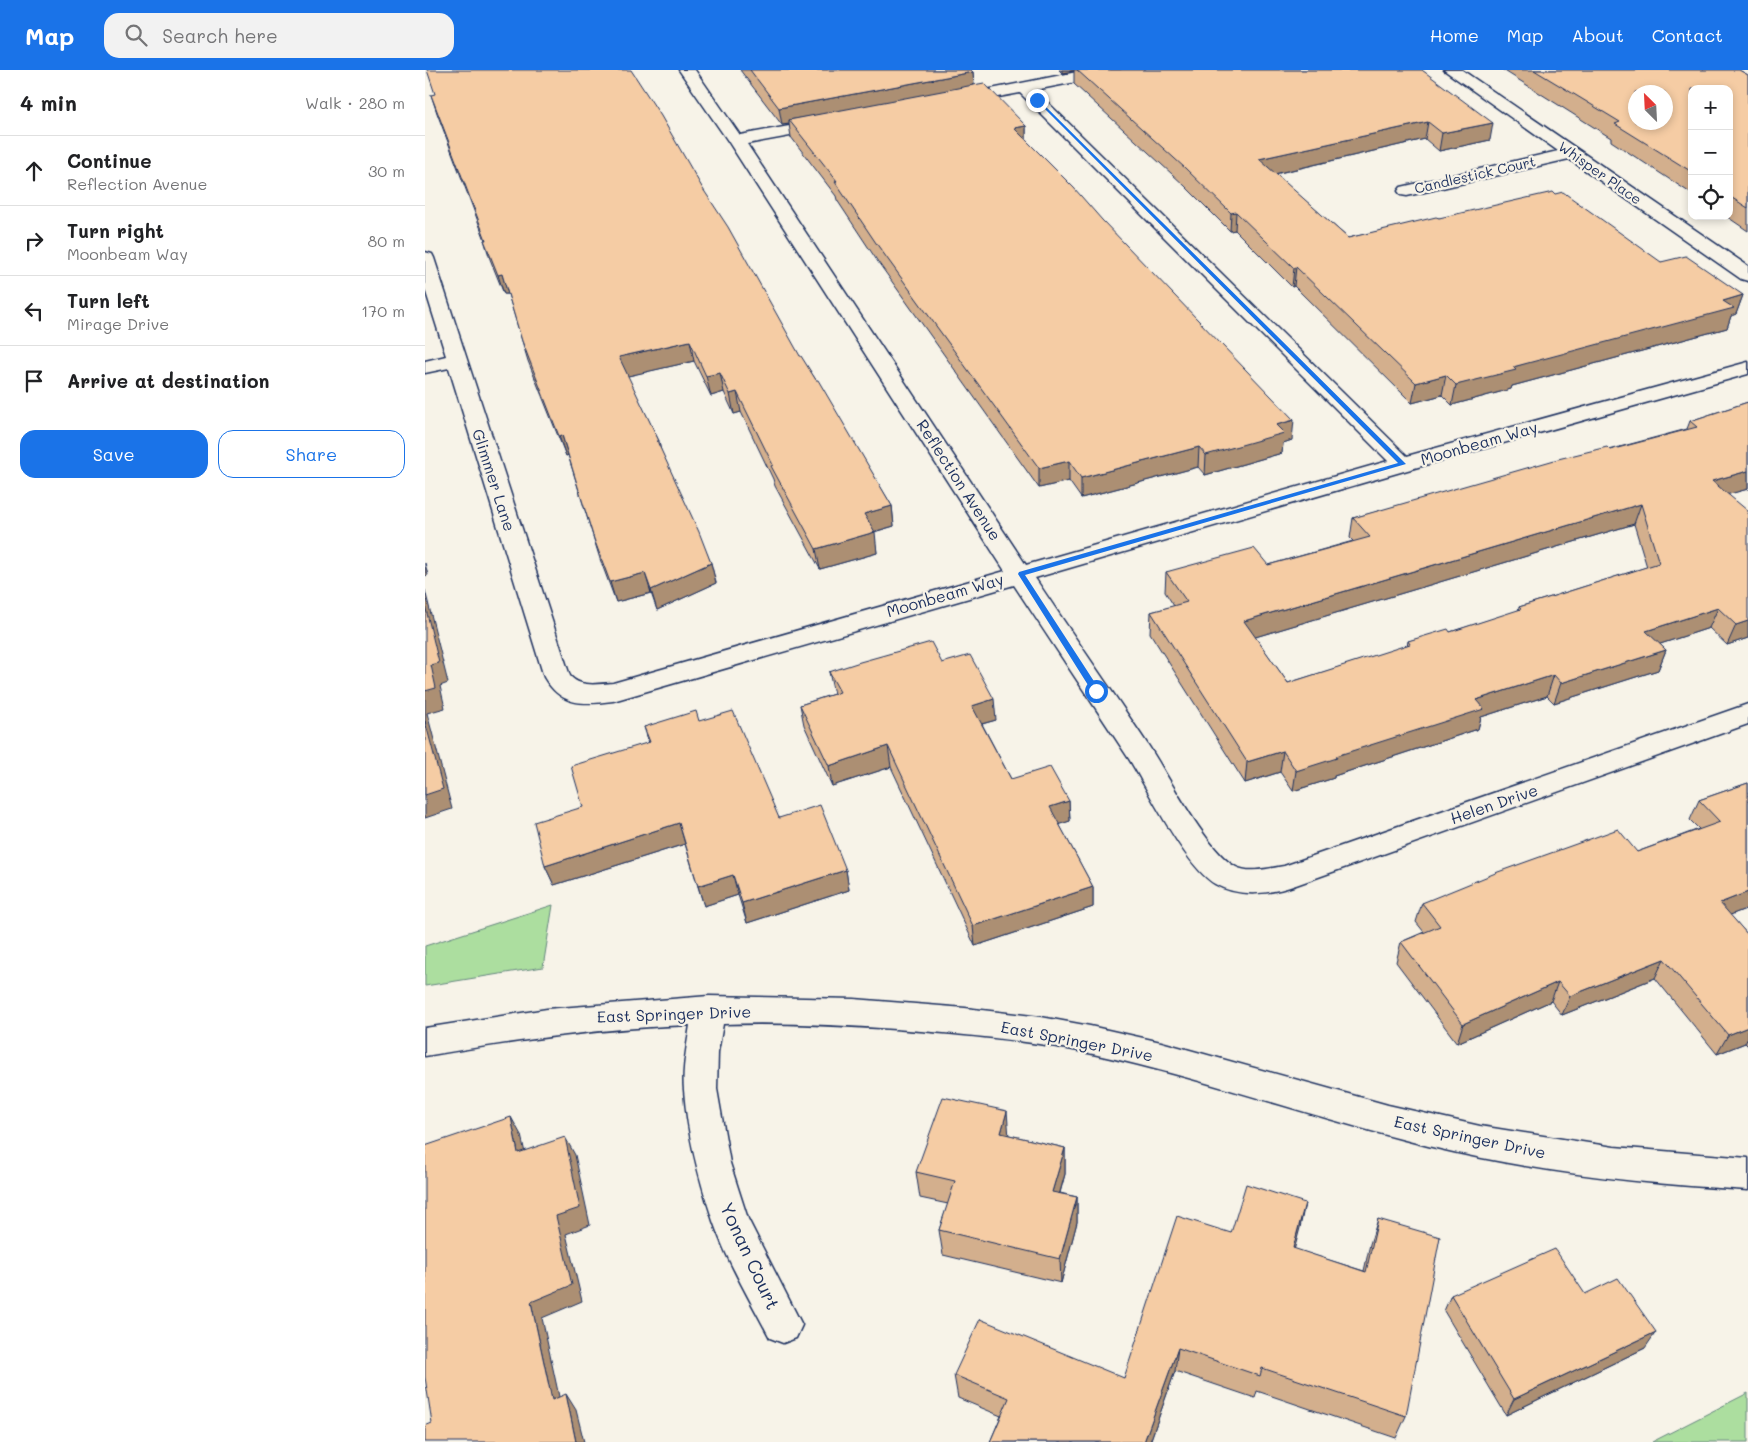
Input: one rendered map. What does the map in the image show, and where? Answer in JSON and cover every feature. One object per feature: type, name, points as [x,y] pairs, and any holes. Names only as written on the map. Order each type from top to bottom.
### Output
[{"type":"street","name":"Reflection Avenue","points":[[687,70],[737,141],[1096,691],[1139,752],[1202,854],[1224,875],[1238,880]]},
{"type":"street","points":[[945,102],[1112,70]]},
{"type":"street","name":"Whisper Place","points":[[1452,70],[1748,275]]},
{"type":"street","points":[[1023,87],[1403,464]]},
{"type":"street","points":[[737,141],[847,120]]},
{"type":"street","name":"Candlestick Court","points":[[1407,191],[1572,153]]},
{"type":"street","name":"Glimmer Lane","points":[[425,258],[557,677],[560,684],[575,692]]},
{"type":"street","points":[[425,367],[456,360]]},
{"type":"street","name":"Moonbeam Way","points":[[575,692],[600,694],[613,692],[1403,464],[1748,368]]},
{"type":"street","name":"Helen Drive","points":[[1238,880],[1269,880],[1286,877],[1748,714]]},
{"type":"street","name":"East Springer Drive","points":[[425,1042],[489,1030],[576,1018],[709,1010],[870,1013],[959,1020],[1047,1032],[1114,1045],[1349,1110],[1480,1142],[1547,1154],[1646,1167],[1748,1174]]},
{"type":"street","name":"Yonan Court","points":[[709,1010],[702,1052],[699,1089],[713,1164],[731,1222],[745,1254],[783,1324]]},
{"type":"green space","points":[[553,905],[543,967],[425,986],[425,946]]},
{"type":"green space","points":[[1748,1393],[1748,1442],[1652,1442]]},
{"type":"building","points":[[427,70],[631,70],[728,227],[800,356],[816,380],[818,380],[892,506],[864,514],[875,532],[816,549],[771,466],[773,465],[737,392],[730,394],[720,373],[706,376],[690,341],[619,357],[659,441],[657,441],[699,532],[711,563],[651,590],[645,573],[610,582],[594,539],[562,435],[559,436],[522,341],[502,274],[498,275],[484,240],[486,240],[431,95],[435,94]]},
{"type":"building","points":[[750,70],[971,70],[973,72],[779,108]]},
{"type":"building","points":[[1077,70],[1422,70],[1493,123],[1442,133],[1428,122],[1259,159],[1348,238],[1436,217],[1439,218],[1553,192],[1555,194],[1563,192],[1661,262],[1686,256],[1743,295],[1723,301],[1734,308],[1513,367],[1516,370],[1456,385],[1446,375],[1416,383],[1296,267],[1294,268],[1236,212],[1231,213],[1185,168]]},
{"type":"building","points":[[1534,70],[1739,70],[1748,75],[1748,208],[1733,199],[1733,85],[1688,85],[1688,170],[1615,124],[1620,122]]},
{"type":"building","points":[[984,83],[1026,126],[1014,128],[1074,188],[1102,220],[1294,420],[1276,425],[1284,433],[1206,455],[1199,447],[1081,478],[1069,461],[1039,468],[876,243],[835,182],[837,181],[789,120]]},
{"type":"building","points":[[1748,402],[1748,471],[1712,481],[1748,511],[1748,621],[1736,625],[1718,608],[1646,631],[1666,650],[1561,683],[1554,675],[1476,700],[1484,709],[1336,756],[1337,758],[1296,771],[1283,751],[1247,762],[1151,612],[1187,602],[1166,572],[1254,548],[1268,565],[1370,537],[1353,518],[1558,459],[1607,447],[1610,450],[1697,427],[1690,421]],"holes":[[[1641,504],[1659,563],[1519,607],[1521,609],[1450,632],[1448,629],[1408,641],[1410,644],[1288,683],[1244,621]]]},
{"type":"building","points":[[425,605],[439,663],[431,665],[436,688],[425,691]]},
{"type":"building","points":[[931,642],[942,663],[970,655],[994,699],[972,706],[1011,779],[1050,767],[1069,801],[1050,807],[1093,887],[973,926],[888,746],[829,766],[800,705],[840,692],[829,672]]},
{"type":"building","points":[[696,711],[699,721],[733,711],[779,818],[820,805],[846,870],[742,903],[733,875],[698,886],[679,823],[545,866],[534,822],[583,807],[571,766],[650,742],[644,727]]},
{"type":"building","points":[[425,721],[443,789],[425,795]]},
{"type":"building","points":[[1748,783],[1748,892],[1720,903],[1748,935],[1748,1027],[1728,1035],[1664,959],[1570,996],[1558,982],[1463,1024],[1401,942],[1440,926],[1422,903],[1498,872],[1618,829],[1637,852],[1720,822],[1699,800]]},
{"type":"building","points":[[943,1097],[1007,1111],[1001,1133],[1065,1148],[1052,1192],[1077,1197],[1060,1259],[939,1230],[955,1181],[916,1172]]},
{"type":"building","points":[[511,1117],[518,1153],[565,1137],[580,1208],[556,1216],[572,1285],[531,1302],[552,1400],[566,1394],[576,1442],[425,1442],[425,1426],[432,1423],[425,1377],[425,1146]]},
{"type":"building","points":[[1246,1184],[1305,1203],[1293,1248],[1366,1272],[1378,1219],[1440,1237],[1406,1416],[1262,1368],[1260,1376],[1178,1348],[1144,1442],[990,1442],[1009,1398],[954,1375],[980,1319],[1124,1378],[1177,1216],[1231,1233]]},
{"type":"building","points":[[1555,1249],[1585,1294],[1618,1278],[1656,1332],[1514,1399],[1451,1295]]},
{"type":"route","points":[[1037,100],[1403,464],[1021,574],[1096,691]]}]
